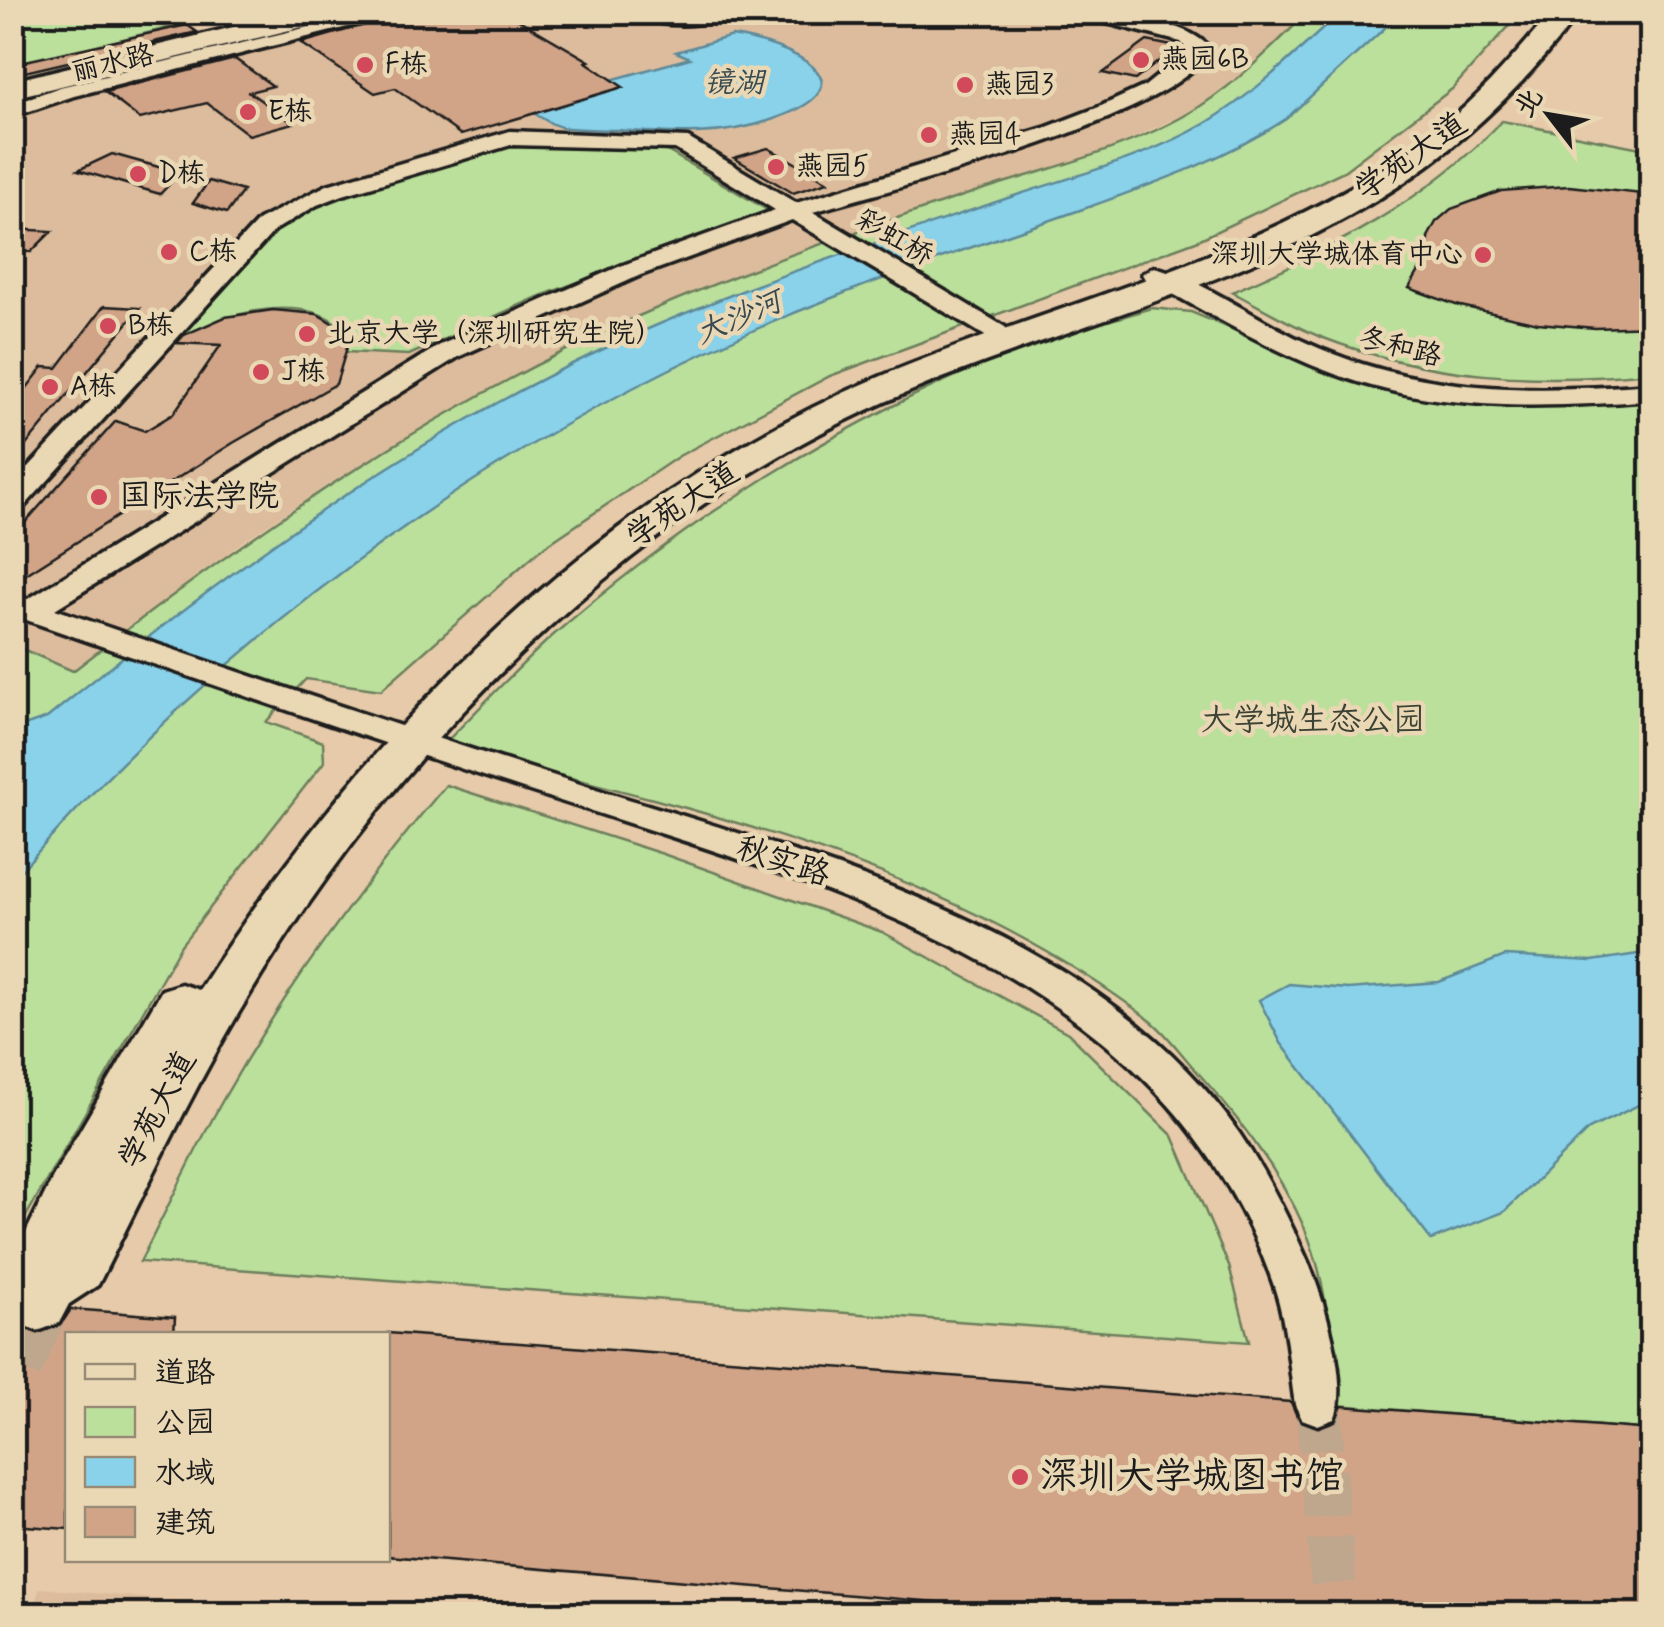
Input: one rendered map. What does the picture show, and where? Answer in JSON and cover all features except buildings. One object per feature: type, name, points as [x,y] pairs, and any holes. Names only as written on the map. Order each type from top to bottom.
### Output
[{"type":"street","name":"丽水路","points":[[12,82],[299,12]]},
{"type":"street","name":"丽水路","points":[[12,90],[330,12]]},
{"type":"street","points":[[12,111],[66,91],[398,12]]},
{"type":"street","points":[[641,12],[692,19],[718,12]]},
{"type":"street","points":[[23,606],[450,351],[632,270],[791,212],[1089,119],[1152,90],[1197,54],[1199,47],[1188,37],[1073,12]]},
{"type":"street","name":"学苑大道","points":[[399,737],[621,546],[724,475],[814,422],[888,387],[1162,278],[1278,223],[1381,167],[1457,108],[1547,12]]},
{"type":"street","name":"学苑大道","points":[[42,1298],[78,1268],[158,1110],[242,964],[399,737],[512,609],[668,491],[763,434],[858,385],[996,332],[1248,252],[1319,218],[1423,154],[1485,103],[1567,12]]},
{"type":"street","name":"彩虹桥","points":[[12,502],[268,225],[309,200],[335,190],[510,138],[680,143],[996,332]]},
{"type":"street","name":"冬和路","points":[[1162,278],[1314,356],[1405,386],[1504,399],[1652,392]]},
{"type":"street","name":"秋实路","points":[[23,606],[273,696],[848,883],[939,920],[1020,962],[1084,1003],[1146,1055],[1206,1121],[1264,1206],[1298,1288],[1318,1404]]},
{"type":"shaded area","name":"北京大学（深圳研究生院）","points":[[369,13],[1307,13],[1266,54],[1199,107],[1116,146],[764,265],[641,315],[460,406],[336,479],[243,541],[73,671],[13,645],[12,101]]},
{"type":"shaded area","points":[[40,1588],[312,1614],[30,1614]]},
{"type":"green space","points":[[191,12],[195,21],[13,67],[13,13]]},
{"type":"green space","points":[[1307,13],[1521,13],[1452,89],[1344,171],[1196,241],[830,376],[679,456],[541,549],[381,690],[306,679],[266,722],[323,742],[324,762],[181,945],[13,1239],[13,645],[73,671],[276,521],[489,390],[564,351],[724,280],[1148,134],[1199,107],[1228,86]]},
{"type":"green space","name":"深圳大学城体育中心","points":[[1502,121],[1651,150],[1651,373],[1525,378],[1443,370],[1321,337],[1232,292],[1306,259],[1410,199],[1443,175]]},
{"type":"green space","points":[[517,142],[651,146],[669,152],[769,211],[538,297],[409,355],[346,352],[347,337],[334,322],[292,309],[240,314],[195,332],[180,343],[169,343],[271,230],[315,204]]},
{"type":"green space","name":"大学城生态公园","points":[[1152,308],[1191,312],[1365,384],[1484,405],[1585,406],[1651,400],[1651,1430],[1335,1405],[1323,1292],[1304,1227],[1281,1183],[1240,1122],[1151,1021],[1072,967],[989,920],[902,881],[720,818],[442,746],[536,651],[602,594],[712,512],[770,475],[951,378],[1031,345]]},
{"type":"green space","points":[[446,785],[663,854],[882,932],[1068,1033],[1173,1136],[1229,1266],[1249,1342],[140,1262],[213,1118],[274,1016],[356,897]]},
{"type":"water","name":"大沙河","points":[[1340,13],[1401,13],[1286,119],[1239,146],[1138,189],[837,296],[719,346],[605,403],[495,467],[389,538],[287,615],[191,698],[99,786],[13,880],[13,730],[47,718],[177,615],[312,517],[452,428],[648,329],[798,270],[1106,166],[1182,136],[1242,98]]},
{"type":"water","name":"镜湖","points":[[732,36],[797,56],[813,67],[821,79],[819,92],[804,105],[774,119],[696,133],[561,127],[521,105],[690,58],[676,52]]},
{"type":"water","points":[[1651,952],[1651,1099],[1589,1129],[1504,1212],[1431,1240],[1281,1043],[1259,1000],[1289,984],[1348,989],[1439,982],[1505,956],[1592,961]]},
{"type":"tunnel","points":[[12,1365],[38,1306]]},
{"type":"tunnel","points":[[1318,1405],[1336,1614]]},
{"type":"place","name":"燕园6B","points":[[1141,60]]},
{"type":"place","name":"F栋","points":[[365,65]]},
{"type":"place","name":"燕园3","points":[[965,85]]},
{"type":"place","name":"E栋","points":[[248,112]]},
{"type":"place","name":"燕园4","points":[[929,135]]},
{"type":"place","name":"燕园5","points":[[776,167]]},
{"type":"place","name":"D栋","points":[[138,174]]},
{"type":"place","name":"C栋","points":[[169,252]]},
{"type":"place","name":"深圳大学城体育中心","points":[[1483,255]]},
{"type":"place","name":"B栋","points":[[108,326]]},
{"type":"place","name":"北京大学（深圳研究生院）","points":[[307,334]]},
{"type":"place","name":"J栋","points":[[261,372]]},
{"type":"place","name":"A栋","points":[[50,387]]},
{"type":"place","name":"国际法学院","points":[[99,497]]},
{"type":"place","name":"深圳大学城图书馆","points":[[1020,1477]]}]
